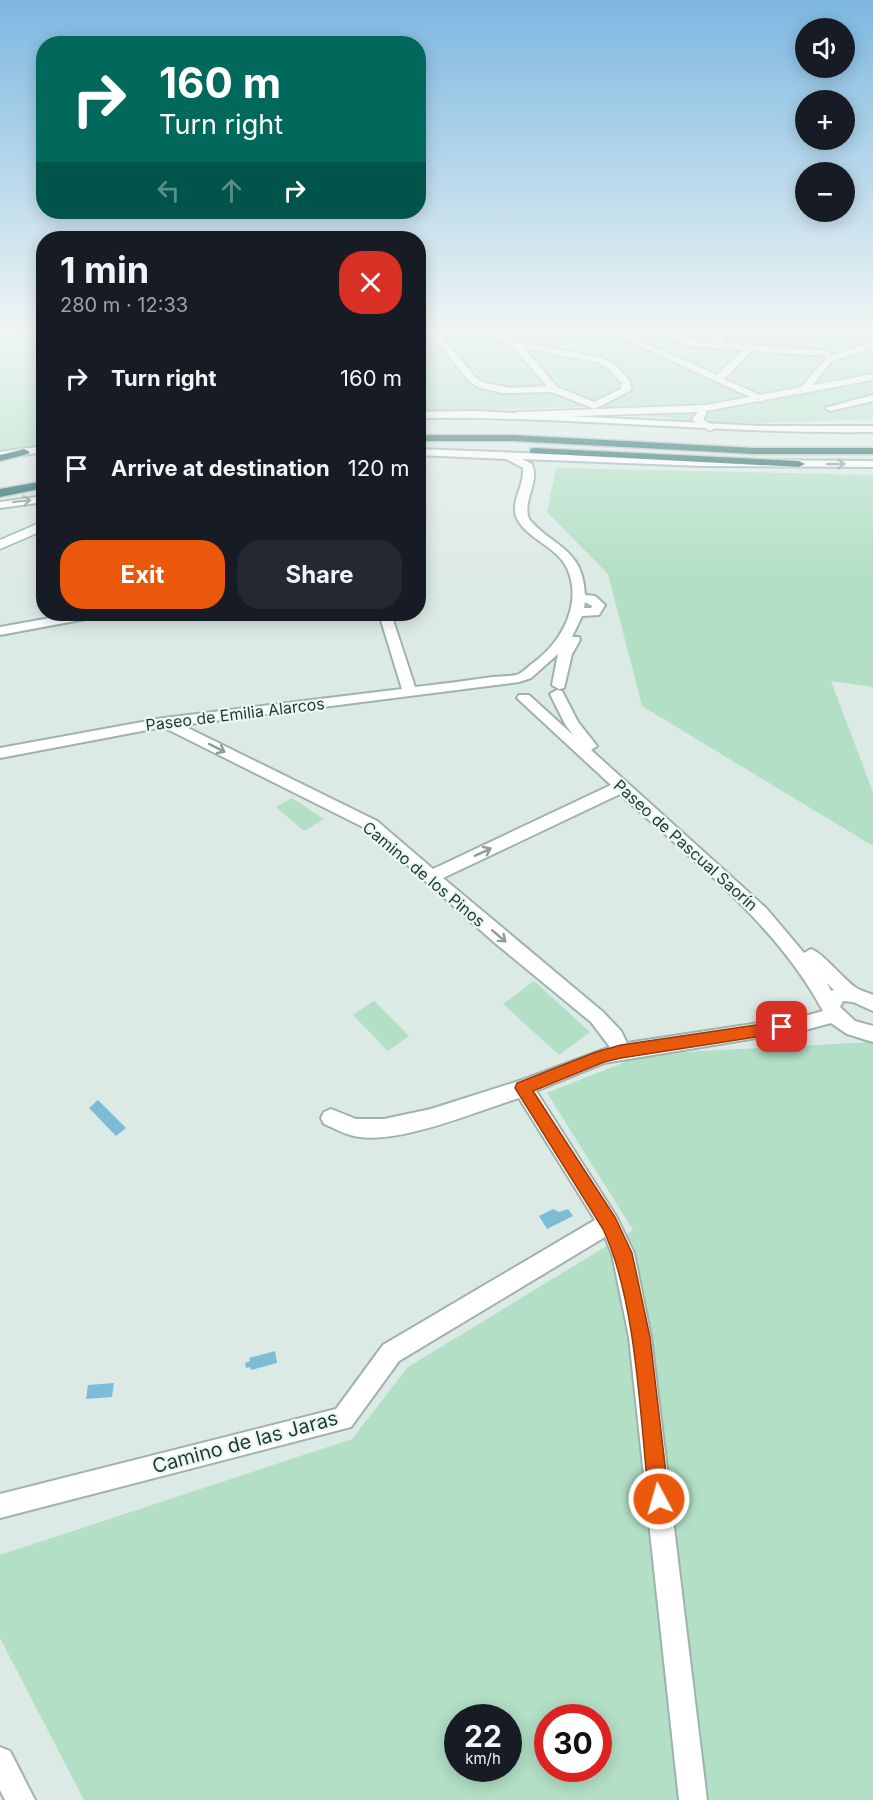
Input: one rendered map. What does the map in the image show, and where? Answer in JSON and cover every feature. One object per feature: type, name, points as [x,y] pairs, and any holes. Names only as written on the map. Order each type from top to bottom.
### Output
[{"type":"highway","points":[[426,428],[513,428],[762,439],[873,440]]},
{"type":"highway","points":[[426,438],[513,438],[754,451],[873,451]]},
{"type":"highway","points":[[426,445],[620,457],[799,464]]},
{"type":"highway","points":[[0,457],[24,452]]},
{"type":"highway","points":[[0,482],[36,475]]},
{"type":"highway","points":[[0,493],[36,486]]},
{"type":"street","points":[[426,416],[549,412]]},
{"type":"street","points":[[603,412],[614,417],[646,420],[707,412]]},
{"type":"street","points":[[702,413],[697,420],[710,428]]},
{"type":"street","points":[[517,414],[710,428],[873,429]]},
{"type":"street","points":[[24,452],[36,450]]},
{"type":"street","points":[[426,452],[723,464],[873,464]]},
{"type":"street","points":[[505,455],[533,466]]},
{"type":"street","points":[[533,466],[552,457]]},
{"type":"street","points":[[521,685],[539,701],[553,698],[558,689],[565,654],[585,624],[586,598],[567,558],[523,519],[521,508],[533,466]]},
{"type":"street","points":[[0,505],[36,500]]},
{"type":"street","points":[[0,545],[36,529]]},
{"type":"street","points":[[521,685],[553,653],[584,612]]},
{"type":"street","points":[[0,631],[51,621]]},
{"type":"street","points":[[387,621],[410,693]]},
{"type":"street","points":[[521,685],[546,675],[558,689]]},
{"type":"street","name":"Paseo de Emilia Alarcos","points":[[0,753],[164,722],[471,686],[521,685]]},
{"type":"street","name":"Paseo de Pascual Saorín","points":[[521,685],[621,787],[760,912],[813,975],[833,1011]]},
{"type":"street","name":"Paseo de Pascual Saorín","points":[[558,689],[572,724],[586,741],[770,908],[824,971],[866,1000]]},
{"type":"street","points":[[196,737],[194,733],[196,724],[207,717]]},
{"type":"street","name":"Camino de los Pinos","points":[[164,722],[372,825],[430,877],[597,1017],[615,1036],[621,1052]]},
{"type":"street","points":[[430,877],[621,787]]},
{"type":"street","points":[[866,1000],[844,993],[836,996],[832,1001],[833,1011],[853,1029],[873,1034]]},
{"type":"street","points":[[331,1118],[355,1128],[384,1128],[431,1118],[523,1088],[602,1056],[805,1023],[833,1011]]},
{"type":"street","points":[[523,1088],[609,1223],[623,1253],[640,1337],[693,1800]]},
{"type":"street","name":"Camino de las Jaras","points":[[0,1506],[343,1419],[392,1353],[609,1223]]},
{"type":"street","points":[[0,1761],[21,1800]]},
{"type":"green space","points":[[0,412],[36,412],[36,447],[0,452]]},
{"type":"green space","points":[[622,412],[873,412],[873,419],[719,425]]},
{"type":"green space","points":[[556,468],[873,475],[873,687],[831,681],[873,792],[873,846],[642,706],[608,574],[547,512]]},
{"type":"green space","points":[[292,798],[324,819],[304,831],[276,807]]},
{"type":"green space","points":[[534,981],[590,1032],[559,1055],[503,1004]]},
{"type":"green space","points":[[374,1001],[409,1036],[388,1051],[353,1015]]},
{"type":"green space","points":[[873,1042],[873,1800],[84,1800],[0,1638],[0,1555],[352,1439],[408,1367],[633,1230],[547,1093],[645,1054]]},
{"type":"water","points":[[98,1100],[126,1128],[116,1136],[89,1108]]},
{"type":"water","points":[[553,1209],[559,1212],[568,1209],[573,1216],[547,1229],[539,1216]]},
{"type":"water","points":[[275,1351],[277,1363],[251,1370],[250,1367],[246,1368],[245,1363],[250,1361],[249,1358]]},
{"type":"water","points":[[114,1383],[112,1397],[86,1399],[88,1385]]},
{"type":"route","points":[[659,1499],[640,1337],[623,1253],[609,1223],[523,1088],[602,1056],[782,1027]]}]
